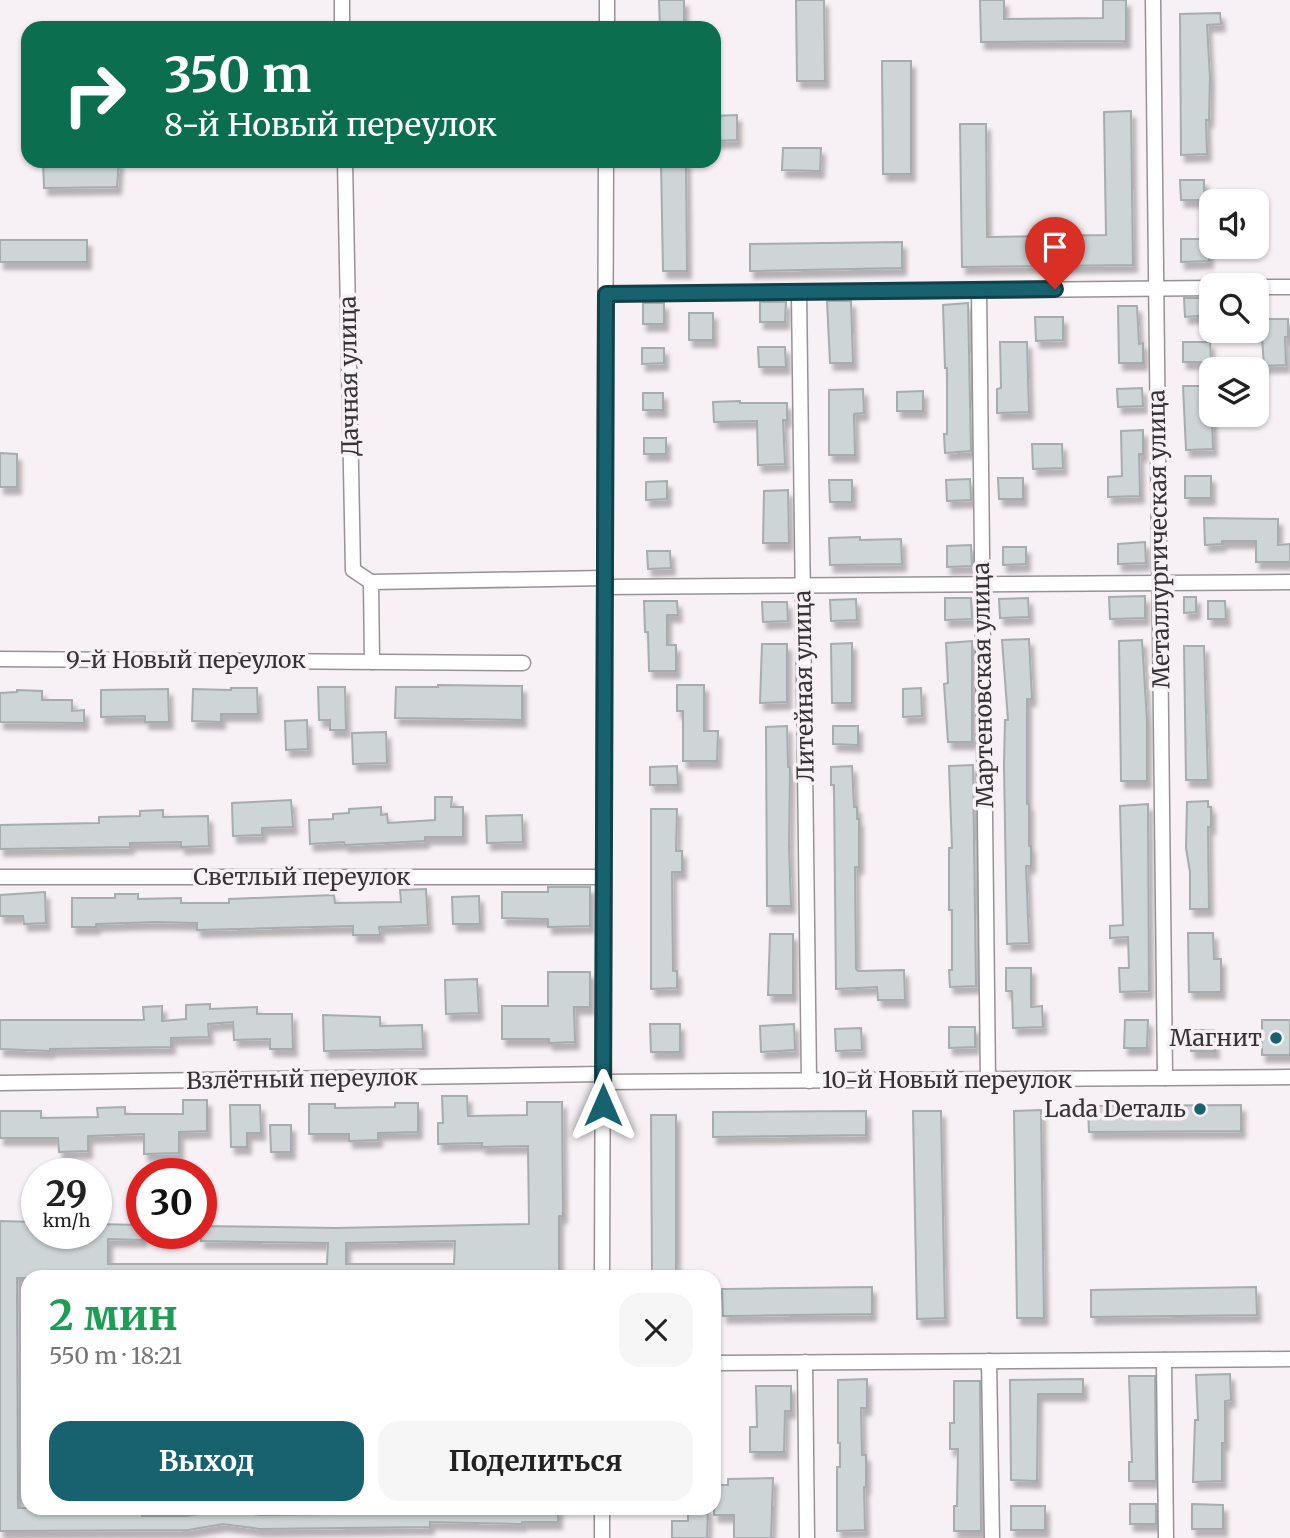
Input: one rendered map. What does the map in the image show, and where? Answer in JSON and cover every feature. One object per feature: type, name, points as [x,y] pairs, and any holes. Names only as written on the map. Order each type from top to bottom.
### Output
[{"type":"street","points":[[341,0],[342,21]]},
{"type":"street","points":[[607,0],[607,21]]},
{"type":"street","name":"Металлургическая улица","points":[[1153,0],[1165,1078]]},
{"type":"street","name":"Дачная улица","points":[[345,168],[353,570],[371,582]]},
{"type":"street","points":[[602,1270],[606,168]]},
{"type":"street","points":[[1269,287],[1290,287]]},
{"type":"street","points":[[606,294],[1199,288]]},
{"type":"street","name":"Мартеновская улица","points":[[979,290],[988,1080]]},
{"type":"street","name":"Литейная улица","points":[[799,292],[809,1081]]},
{"type":"street","points":[[372,662],[371,582],[803,585],[1290,582]]},
{"type":"street","name":"9-й Новый переулок","points":[[0,659],[523,663]]},
{"type":"street","name":"Светлый переулок","points":[[0,877],[604,877]]},
{"type":"street","name":"10-й Новый переулок","points":[[603,1078],[809,1081],[1290,1077]]},
{"type":"street","name":"Взлётный переулок","points":[[0,1083],[603,1078]]},
{"type":"street","points":[[721,1363],[1290,1359]]},
{"type":"street","points":[[1164,1360],[1166,1538]]},
{"type":"street","points":[[989,1361],[992,1538]]},
{"type":"street","points":[[806,1362],[807,1538]]},
{"type":"street","points":[[602,1515],[602,1538]]},
{"type":"building","points":[[659,0],[684,0],[684,21],[660,21]]},
{"type":"building","points":[[796,0],[824,0],[825,81],[797,81]]},
{"type":"building","points":[[980,0],[1004,0],[1004,19],[1103,18],[1103,0],[1126,0],[1126,41],[981,42]]},
{"type":"building","points":[[1220,13],[1221,24],[1207,25],[1210,78],[1209,120],[1206,120],[1207,154],[1181,155],[1180,14]]},
{"type":"building","points":[[882,61],[911,61],[911,174],[883,174]]},
{"type":"building","points":[[1131,111],[1133,265],[962,267],[960,124],[986,124],[987,237],[1106,235],[1104,112]]},
{"type":"building","points":[[737,115],[737,140],[721,141],[721,116]]},
{"type":"building","points":[[783,148],[821,148],[820,171],[782,170]]},
{"type":"building","points":[[43,168],[118,168],[117,187],[44,188]]},
{"type":"building","points":[[661,168],[686,168],[687,271],[663,271]]},
{"type":"building","points":[[1180,180],[1204,180],[1204,189],[1199,189],[1199,200],[1181,200]]},
{"type":"building","points":[[1181,239],[1199,239],[1199,259],[1209,261],[1181,262]]},
{"type":"building","points":[[0,240],[87,240],[87,262],[0,262]]},
{"type":"building","points":[[902,242],[902,268],[750,271],[750,244]]},
{"type":"building","points":[[1184,298],[1199,298],[1199,316],[1185,317]]},
{"type":"building","points":[[827,301],[851,301],[853,363],[830,363]]},
{"type":"building","points":[[760,302],[786,302],[785,322],[760,322]]},
{"type":"building","points":[[643,303],[664,303],[664,324],[643,324]]},
{"type":"building","points":[[968,303],[971,451],[945,453],[947,368],[943,305]]},
{"type":"building","points":[[1118,306],[1137,306],[1143,363],[1119,363]]},
{"type":"building","points":[[689,313],[713,313],[713,340],[689,340]]},
{"type":"building","points":[[1035,317],[1063,317],[1063,340],[1036,341]]},
{"type":"building","points":[[1269,319],[1288,319],[1288,337],[1285,337],[1286,365],[1269,366],[1269,357],[1263,357],[1262,343],[1269,343]]},
{"type":"building","points":[[1000,342],[1027,342],[1029,412],[997,413],[997,389],[1001,388]]},
{"type":"building","points":[[1183,342],[1210,343],[1211,357],[1199,357],[1199,362],[1183,362]]},
{"type":"building","points":[[758,347],[785,347],[786,367],[759,367]]},
{"type":"building","points":[[642,348],[664,348],[664,363],[642,364]]},
{"type":"building","points":[[1183,386],[1199,386],[1199,427],[1212,427],[1213,449],[1186,450]]},
{"type":"building","points":[[1142,388],[1143,406],[1118,407],[1117,389]]},
{"type":"building","points":[[863,389],[864,413],[854,414],[855,455],[829,455],[829,390]]},
{"type":"building","points":[[923,391],[923,411],[897,411],[897,392]]},
{"type":"building","points":[[643,393],[663,393],[663,410],[643,410]]},
{"type":"building","points":[[713,402],[787,403],[787,420],[783,420],[785,464],[758,465],[757,421],[714,422]]},
{"type":"building","points":[[1143,430],[1143,454],[1139,454],[1140,496],[1108,497],[1108,477],[1122,476],[1121,431]]},
{"type":"building","points":[[644,438],[666,438],[666,454],[644,454]]},
{"type":"building","points":[[1032,444],[1062,444],[1063,468],[1033,469]]},
{"type":"building","points":[[0,453],[17,454],[17,487],[0,487]]},
{"type":"building","points":[[1185,476],[1211,476],[1211,498],[1185,498]]},
{"type":"building","points":[[998,478],[1023,478],[1023,499],[999,499]]},
{"type":"building","points":[[970,479],[971,500],[947,501],[946,480]]},
{"type":"building","points":[[829,480],[852,480],[852,502],[830,502]]},
{"type":"building","points":[[667,481],[667,499],[646,500],[646,482]]},
{"type":"building","points":[[788,490],[789,543],[763,543],[764,491]]},
{"type":"building","points":[[1204,518],[1278,519],[1278,545],[1290,544],[1290,562],[1256,562],[1256,541],[1222,541],[1222,544],[1205,545]]},
{"type":"building","points":[[860,537],[860,540],[901,539],[902,564],[830,565],[829,538]]},
{"type":"building","points":[[1145,542],[1146,563],[1118,564],[1118,544]]},
{"type":"building","points":[[971,545],[972,566],[947,567],[947,546]]},
{"type":"building","points":[[1003,547],[1026,547],[1026,564],[1003,565]]},
{"type":"building","points":[[647,551],[670,551],[671,568],[648,569]]},
{"type":"building","points":[[1145,596],[1145,618],[1110,619],[1109,597]]},
{"type":"building","points":[[1184,597],[1196,597],[1196,612],[1184,613]]},
{"type":"building","points":[[945,598],[971,598],[972,619],[945,620]]},
{"type":"building","points":[[1028,598],[1029,617],[1000,618],[999,599]]},
{"type":"building","points":[[856,599],[857,620],[831,621],[830,600]]},
{"type":"building","points":[[644,601],[677,601],[678,615],[667,615],[667,645],[676,645],[676,671],[649,671]]},
{"type":"building","points":[[1208,601],[1225,601],[1226,619],[1208,619]]},
{"type":"building","points":[[762,602],[787,602],[788,621],[763,622]]},
{"type":"building","points":[[1029,639],[1032,699],[1027,699],[1027,804],[1031,866],[1026,866],[1029,943],[1007,944],[1004,765],[1005,720],[1008,720],[1002,640]]},
{"type":"building","points":[[1142,640],[1147,721],[1147,781],[1121,781],[1119,641]]},
{"type":"building","points":[[972,641],[972,742],[948,742],[944,684],[948,683],[946,643]]},
{"type":"building","points":[[852,643],[852,703],[832,703],[831,644]]},
{"type":"building","points":[[762,644],[787,644],[787,702],[760,703]]},
{"type":"building","points":[[1184,646],[1204,646],[1208,780],[1186,780]]},
{"type":"building","points":[[677,685],[704,685],[704,731],[718,731],[717,761],[683,761],[683,711],[677,711]]},
{"type":"building","points":[[522,686],[522,720],[395,718],[396,687]]},
{"type":"building","points":[[318,687],[345,687],[346,730],[330,730],[330,720],[319,720]]},
{"type":"building","points":[[257,688],[258,714],[221,714],[221,722],[192,721],[193,689]]},
{"type":"building","points":[[921,688],[922,716],[903,717],[903,689]]},
{"type":"building","points":[[168,689],[169,722],[145,722],[145,716],[101,717],[101,690]]},
{"type":"building","points":[[17,690],[42,691],[42,700],[72,700],[72,711],[84,710],[84,723],[0,722],[0,693]]},
{"type":"building","points":[[307,720],[308,749],[286,750],[285,721]]},
{"type":"building","points":[[787,726],[791,906],[767,906],[766,727]]},
{"type":"building","points":[[833,726],[858,726],[858,745],[833,744]]},
{"type":"building","points":[[386,732],[387,763],[353,764],[352,733]]},
{"type":"building","points":[[973,765],[976,986],[950,987],[952,910],[949,910],[949,848],[952,848],[949,766]]},
{"type":"building","points":[[677,766],[678,785],[650,785],[650,767]]},
{"type":"building","points":[[852,766],[854,807],[857,807],[859,819],[859,867],[855,867],[856,969],[904,970],[905,1000],[878,1000],[877,987],[836,989],[834,785],[831,785],[831,767]]},
{"type":"building","points":[[435,797],[452,797],[451,807],[463,807],[463,837],[425,837],[425,841],[345,845],[344,842],[310,844],[309,820],[333,819],[333,814],[349,813],[349,809],[381,807],[381,815],[387,814],[388,823],[435,820]]},
{"type":"building","points":[[291,800],[293,827],[262,828],[262,835],[233,836],[232,803]]},
{"type":"building","points":[[1208,801],[1208,807],[1211,807],[1211,827],[1208,827],[1209,909],[1190,909],[1190,872],[1186,848],[1187,802]]},
{"type":"building","points":[[1148,804],[1149,991],[1120,992],[1119,968],[1129,968],[1128,937],[1110,938],[1110,926],[1123,925],[1120,806]]},
{"type":"building","points":[[651,809],[677,809],[676,851],[682,851],[682,872],[672,872],[673,971],[677,971],[677,988],[651,989]]},
{"type":"building","points":[[163,810],[163,817],[208,816],[209,846],[181,847],[181,842],[130,843],[130,847],[0,849],[0,825],[99,823],[99,817],[140,816],[140,811]]},
{"type":"building","points":[[522,815],[523,842],[487,843],[486,816]]},
{"type":"building","points":[[548,887],[590,887],[590,926],[548,927],[548,919],[502,918],[502,892],[548,892]]},
{"type":"building","points":[[426,889],[428,925],[379,927],[380,935],[353,935],[353,926],[197,930],[197,923],[156,922],[72,927],[72,898],[115,898],[115,894],[138,894],[138,899],[181,898],[181,903],[229,903],[229,899],[334,895],[335,903],[401,902],[400,890]]},
{"type":"building","points":[[45,892],[46,923],[24,924],[23,916],[0,916],[0,895]]},
{"type":"building","points":[[479,896],[480,924],[453,924],[452,897]]},
{"type":"building","points":[[1188,933],[1213,933],[1214,959],[1221,959],[1221,992],[1189,992]]},
{"type":"building","points":[[770,934],[793,934],[793,995],[768,995]]},
{"type":"building","points":[[1006,968],[1031,968],[1031,1007],[1042,1006],[1043,1027],[1013,1028],[1012,991],[1006,991]]},
{"type":"building","points":[[548,972],[590,972],[590,1007],[574,1007],[575,1042],[502,1039],[502,1006],[548,1006]]},
{"type":"building","points":[[477,979],[479,1013],[446,1014],[445,980]]},
{"type":"building","points":[[210,1004],[210,1009],[257,1007],[257,1014],[292,1014],[293,1049],[270,1049],[270,1039],[234,1040],[233,1022],[208,1024],[209,1037],[171,1038],[171,1047],[50,1051],[0,1049],[0,1020],[144,1020],[143,1007],[162,1006],[162,1021],[186,1019],[186,1005]]},
{"type":"building","points":[[323,1015],[380,1017],[380,1026],[422,1025],[423,1049],[324,1051]]},
{"type":"building","points":[[1125,1020],[1148,1020],[1147,1048],[1124,1048]]},
{"type":"building","name":"Магнит","points":[[1262,1020],[1290,1020],[1290,1055],[1262,1055]]},
{"type":"building","points":[[650,1024],[680,1024],[680,1052],[651,1052]]},
{"type":"building","points":[[794,1024],[795,1050],[761,1052],[760,1026]]},
{"type":"building","points":[[949,1027],[975,1027],[975,1047],[949,1048]]},
{"type":"building","points":[[861,1028],[862,1050],[836,1051],[835,1029]]},
{"type":"building","points":[[1190,1030],[1214,1030],[1215,1051],[1191,1051]]},
{"type":"building","points":[[442,1096],[467,1096],[468,1116],[527,1115],[527,1102],[562,1102],[563,1216],[559,1216],[559,1270],[21,1270],[21,1278],[17,1278],[18,1508],[21,1508],[21,1515],[558,1515],[558,1522],[430,1522],[430,1527],[260,1529],[223,1524],[188,1530],[0,1531],[0,1221],[21,1222],[21,1249],[108,1249],[108,1264],[327,1264],[328,1243],[217,1241],[217,1226],[336,1228],[529,1224],[528,1146],[438,1144],[438,1123],[443,1123]],"holes":[[[455,1241],[454,1264],[346,1264],[346,1243]]]},
{"type":"building","points":[[183,1100],[207,1100],[207,1131],[179,1132],[179,1153],[144,1154],[144,1134],[88,1136],[88,1151],[59,1152],[58,1138],[0,1138],[0,1111],[41,1111],[41,1118],[98,1117],[97,1108],[125,1107],[125,1114],[183,1114]]},
{"type":"building","points":[[395,1103],[418,1103],[418,1132],[378,1133],[378,1140],[349,1141],[349,1134],[309,1134],[309,1104],[335,1104],[335,1108],[395,1107]]},
{"type":"building","points":[[230,1105],[260,1105],[261,1133],[247,1133],[247,1147],[231,1147]]},
{"type":"building","points":[[1241,1105],[1241,1131],[1089,1132],[1088,1106]]},
{"type":"building","points":[[1041,1110],[1044,1318],[1017,1318],[1014,1111]]},
{"type":"building","points":[[866,1111],[866,1135],[713,1137],[713,1112]]},
{"type":"building","points":[[913,1111],[941,1111],[945,1318],[917,1319]]},
{"type":"building","points":[[651,1115],[676,1115],[676,1270],[652,1270]]},
{"type":"building","points":[[270,1125],[291,1125],[291,1152],[271,1152]]},
{"type":"building","points":[[112,1224],[126,1225],[126,1240],[112,1239]]},
{"type":"building","points":[[872,1287],[872,1314],[723,1316],[722,1289]]},
{"type":"building","points":[[1256,1287],[1257,1315],[1091,1317],[1091,1290]]},
{"type":"building","points":[[1230,1374],[1231,1400],[1225,1401],[1222,1481],[1193,1482],[1195,1420],[1198,1420],[1196,1375]]},
{"type":"building","points":[[1129,1376],[1155,1376],[1156,1481],[1129,1481],[1129,1462],[1132,1462]]},
{"type":"building","points":[[867,1379],[867,1408],[861,1408],[862,1455],[866,1455],[865,1530],[837,1531],[837,1467],[840,1467],[838,1380]]},
{"type":"building","points":[[1083,1379],[1083,1394],[1038,1394],[1037,1481],[1011,1480],[1010,1380]]},
{"type":"building","points":[[954,1381],[980,1381],[981,1531],[954,1531],[958,1449],[950,1449],[950,1423],[954,1423]]},
{"type":"building","points":[[756,1386],[791,1386],[791,1411],[785,1411],[784,1452],[750,1452],[750,1427],[757,1427]]},
{"type":"building","points":[[773,1478],[771,1538],[734,1538],[734,1515],[721,1515],[721,1485],[728,1485],[728,1479]]},
{"type":"building","points":[[1130,1504],[1156,1504],[1156,1524],[1130,1524]]},
{"type":"building","points":[[1192,1504],[1223,1505],[1223,1529],[1192,1529]]},
{"type":"building","points":[[1011,1506],[1045,1506],[1045,1530],[1011,1530]]},
{"type":"building","points":[[688,1515],[708,1515],[707,1538],[672,1538],[672,1521],[688,1521]]},
{"type":"place","name":"Магнит","points":[[1276,1038]]},
{"type":"place","name":"Lada Dеталь","points":[[1200,1109]]},
{"type":"route","points":[[603,1105],[606,294],[1055,289]]}]
